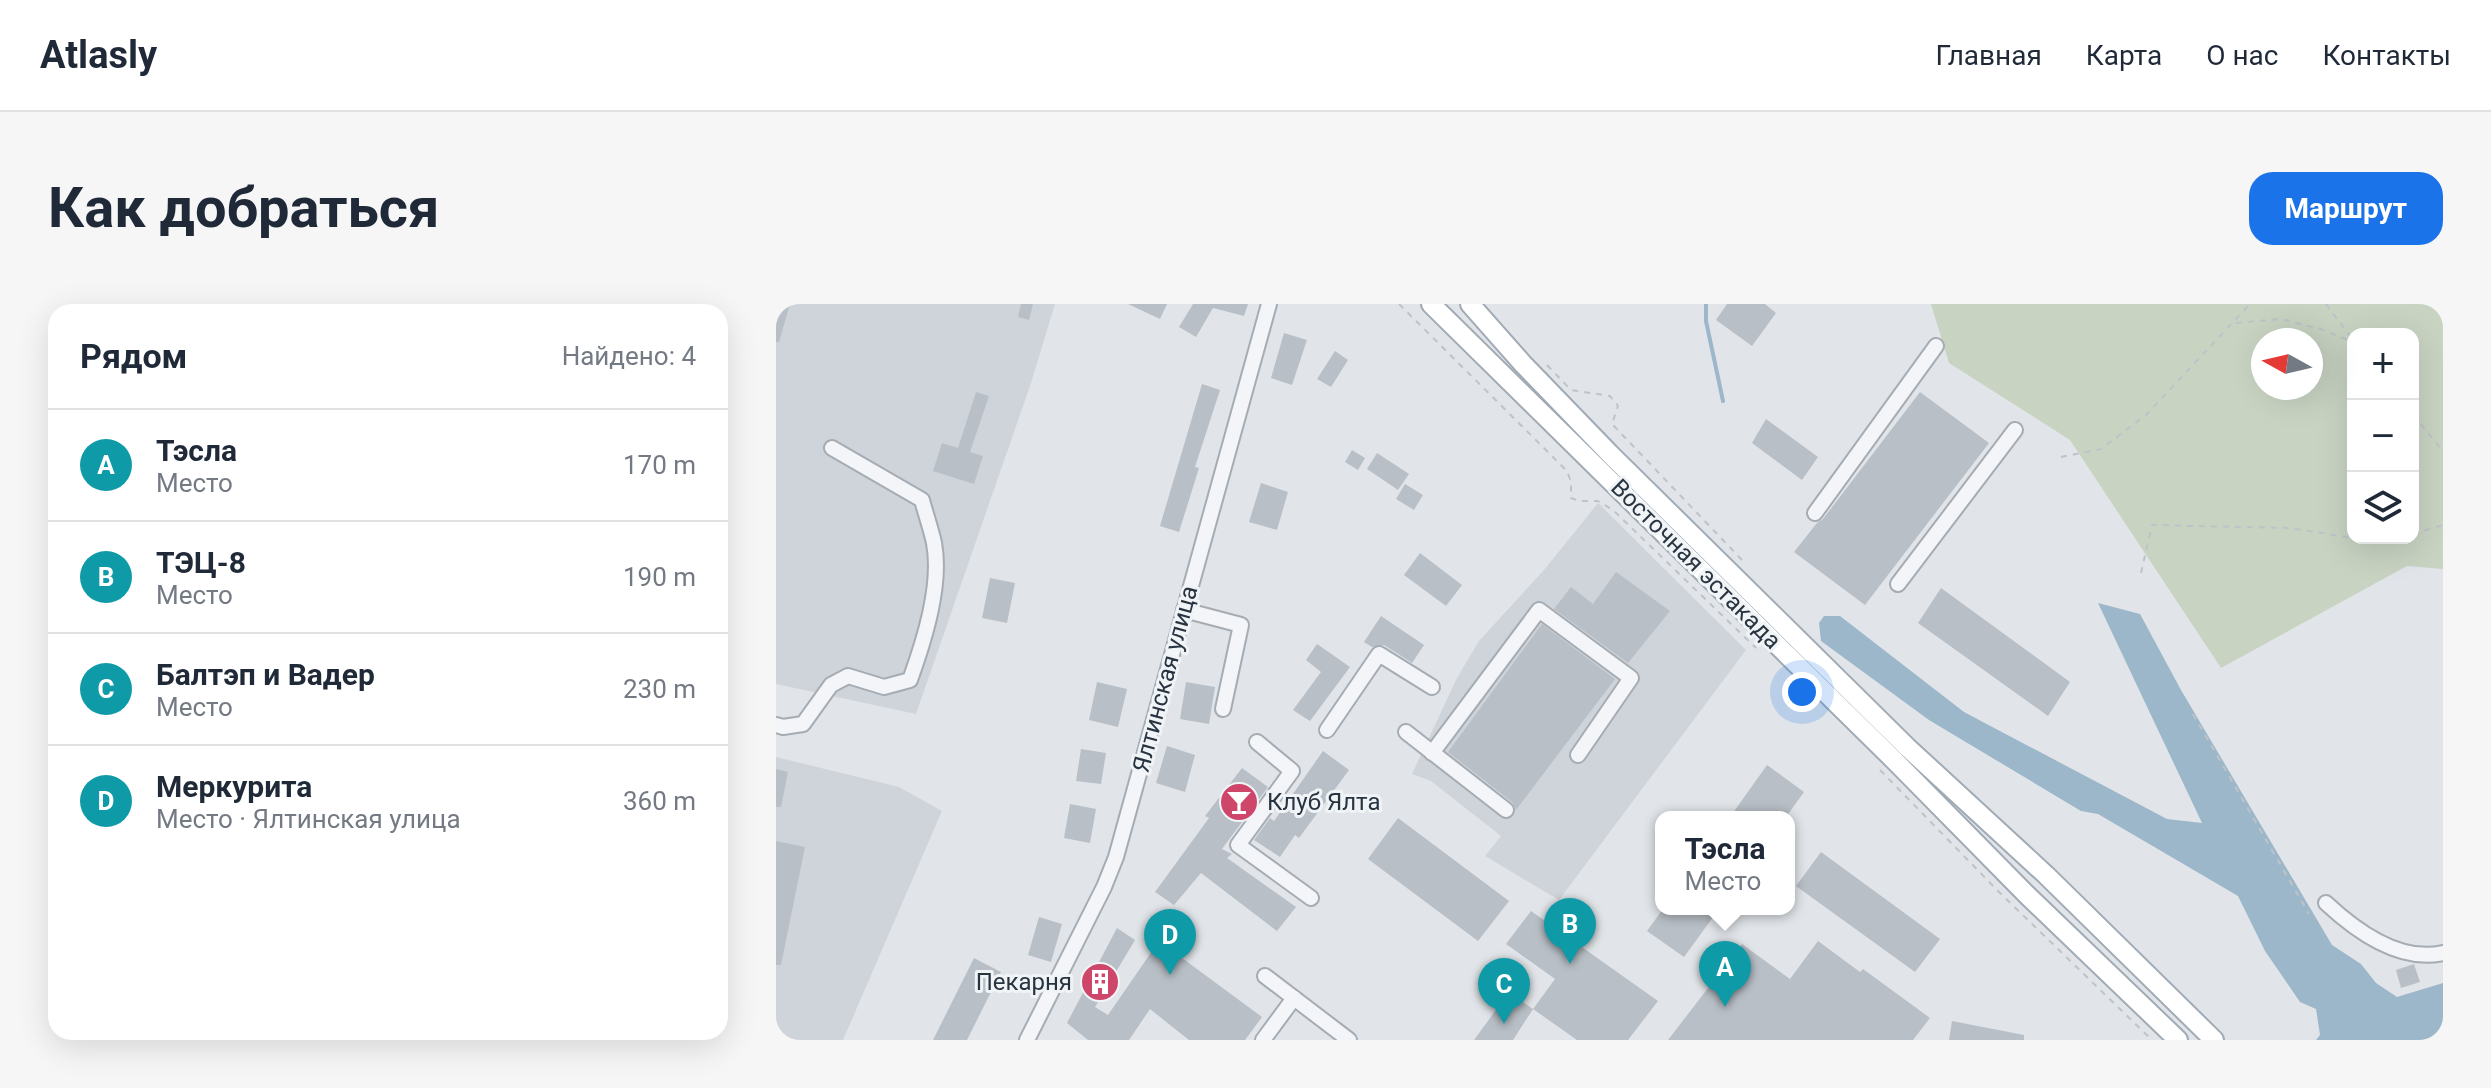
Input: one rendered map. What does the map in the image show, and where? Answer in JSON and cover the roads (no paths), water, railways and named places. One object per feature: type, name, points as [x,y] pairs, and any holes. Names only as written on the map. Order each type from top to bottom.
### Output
[{"type":"main road","name":"Восточная эстакада","points":[[1431,304],[2027,895],[2178,1040]]},
{"type":"main road","name":"Восточная эстакада","points":[[1470,304],[1610,454],[1907,747],[2046,875],[2214,1040]]},
{"type":"street","name":"Ялтинская улица","points":[[1027,1040],[1116,857],[1269,304]]},
{"type":"street","points":[[1815,513],[1936,346]]},
{"type":"street","points":[[1898,584],[2015,430]]},
{"type":"street","points":[[779,726],[803,724],[831,685],[848,676],[884,687],[910,680],[922,649],[936,581],[935,545],[922,500],[832,448]]},
{"type":"street","points":[[1184,610],[1241,625],[1223,709]]},
{"type":"street","points":[[1432,753],[1539,610],[1631,678],[1578,755]]},
{"type":"street","points":[[1327,730],[1379,654],[1432,687]]},
{"type":"street","points":[[1406,732],[1506,810]]},
{"type":"street","points":[[1257,742],[1292,771],[1238,845],[1311,898]]},
{"type":"street","points":[[2326,903],[2349,925],[2377,941],[2404,951],[2433,955],[2443,953]]},
{"type":"street","points":[[1265,976],[1349,1040]]},
{"type":"street","points":[[1263,1040],[1294,998]]},
{"type":"water","points":[[2098,603],[2140,614],[2181,690],[2332,945],[2361,964],[2376,983],[2397,997],[2443,983],[2443,1040],[2316,1040],[2320,1035],[2316,1009],[2300,1002],[2265,951],[2238,896],[2098,814],[2081,811],[1929,720],[1821,641],[1819,623],[1824,616],[1840,616],[1964,712],[2167,819],[2202,823]]},
{"type":"waterway","points":[[1706,304],[1706,321],[1723,401]]},
{"type":"place","name":"Клуб Ялта","points":[[1239,802]]},
{"type":"place","name":"ТЭЦ-8","points":[[1570,964]]},
{"type":"place","name":"Меркурита","points":[[1170,975]]},
{"type":"place","name":"Пекарня","points":[[1100,982]]},
{"type":"place","name":"Тэсла","points":[[1725,1007]]},
{"type":"place","name":"Балтэп и Вадер","points":[[1504,1024]]}]
